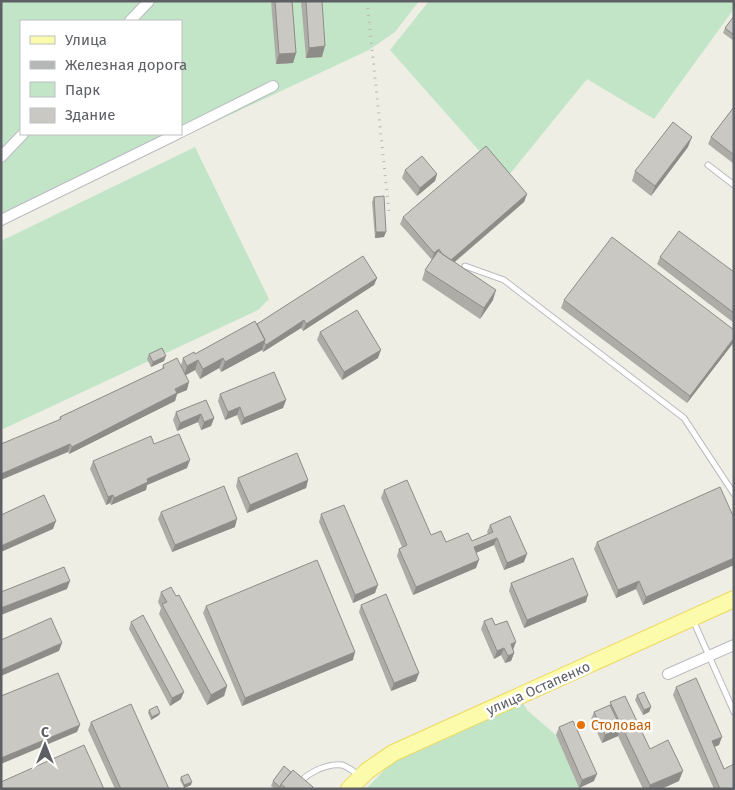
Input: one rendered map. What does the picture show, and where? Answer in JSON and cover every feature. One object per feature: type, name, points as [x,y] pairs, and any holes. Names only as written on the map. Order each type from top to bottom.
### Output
[{"type":"main road","name":"улица Остапенко","points":[[349,789],[362,776],[393,754],[734,599]]},
{"type":"street","points":[[131,20],[149,1]]},
{"type":"street","points":[[182,132],[273,86]]},
{"type":"street","points":[[1,157],[22,135]]},
{"type":"street","points":[[1,220],[175,135]]},
{"type":"street","points":[[668,674],[734,645]]},
{"type":"lane","points":[[708,165],[734,185]]},
{"type":"lane","points":[[465,266],[504,280],[684,418],[734,494]]},
{"type":"lane","points":[[692,618],[734,712]]},
{"type":"lane","points":[[294,789],[298,783],[322,767],[343,765],[362,776]]},
{"type":"green space","points":[[1,1],[419,1],[395,32],[369,50],[1,222]]},
{"type":"green space","points":[[429,1],[734,1],[734,9],[654,119],[587,79],[505,180],[390,50]]},
{"type":"green space","points":[[195,147],[269,299],[258,310],[1,430],[1,241]]},
{"type":"green space","points":[[522,701],[527,710],[556,735],[580,789],[366,789],[398,756]]},
{"type":"building","points":[[275,1],[292,1],[296,53],[279,54]]},
{"type":"building","points":[[306,1],[322,1],[325,46],[309,48]]},
{"type":"building","points":[[734,16],[734,35],[725,28]]},
{"type":"building","points":[[734,107],[734,155],[711,137]]},
{"type":"building","points":[[673,122],[692,137],[655,186],[635,171]]},
{"type":"building","points":[[486,146],[527,194],[451,260],[442,254],[439,249],[434,253],[403,217]]},
{"type":"building","points":[[422,156],[437,174],[420,188],[405,170]]},
{"type":"building","points":[[384,196],[386,232],[376,232],[374,197]]},
{"type":"building","points":[[679,231],[734,272],[734,313],[660,257]]},
{"type":"building","points":[[612,237],[734,330],[734,338],[690,396],[564,300]]},
{"type":"building","points":[[438,251],[496,290],[484,308],[425,270]]},
{"type":"building","points":[[363,256],[377,278],[306,324],[304,320],[266,345],[257,324]]},
{"type":"building","points":[[357,310],[381,350],[344,372],[320,332]]},
{"type":"building","points":[[255,321],[265,340],[225,362],[223,358],[203,369],[198,360],[187,366],[183,358],[194,352],[195,354]]},
{"type":"building","points":[[162,348],[166,356],[153,362],[149,354]]},
{"type":"building","points":[[177,358],[189,382],[175,389],[177,393],[72,447],[70,444],[1,474],[1,444],[61,419],[60,417],[164,368],[163,365]]},
{"type":"building","points":[[274,372],[286,400],[244,418],[240,407],[228,412],[220,394]]},
{"type":"building","points":[[206,400],[214,418],[204,422],[201,414],[180,423],[176,412]]},
{"type":"building","points":[[179,434],[190,460],[147,479],[148,482],[114,498],[113,495],[108,497],[93,461],[151,436],[154,444]]},
{"type":"building","points":[[297,453],[308,480],[250,505],[238,478]]},
{"type":"building","points":[[407,480],[431,535],[441,531],[446,542],[468,533],[472,541],[493,532],[490,525],[510,516],[527,554],[507,563],[497,538],[474,547],[479,560],[416,587],[399,549],[407,545],[384,490]]},
{"type":"building","points":[[224,486],[237,519],[175,545],[161,512]]},
{"type":"building","points":[[720,487],[734,518],[734,558],[646,597],[639,581],[618,590],[597,542]]},
{"type":"building","points":[[44,495],[56,521],[1,546],[1,515]]},
{"type":"building","points":[[344,505],[378,585],[355,595],[321,514]]},
{"type":"building","points":[[573,558],[588,595],[527,620],[511,583]]},
{"type":"building","points":[[317,560],[355,652],[245,698],[206,606]]},
{"type":"building","points":[[64,567],[70,581],[1,608],[1,592]]},
{"type":"building","points":[[171,587],[176,596],[179,595],[227,686],[211,695],[162,604],[167,602],[161,592]]},
{"type":"building","points":[[386,594],[419,673],[394,683],[361,605]]},
{"type":"building","points":[[143,615],[184,692],[172,698],[131,622]]},
{"type":"building","points":[[51,618],[62,643],[1,670],[1,640]]},
{"type":"building","points":[[492,618],[495,625],[507,621],[516,642],[511,644],[514,653],[508,656],[504,648],[497,651],[484,621]]},
{"type":"building","points":[[58,673],[80,725],[1,758],[1,696]]},
{"type":"building","points":[[696,678],[722,737],[712,741],[724,769],[734,764],[734,789],[720,789],[676,687]]},
{"type":"building","points":[[644,692],[651,707],[644,710],[637,695]]},
{"type":"building","points":[[625,696],[650,749],[668,740],[683,771],[650,785],[610,702]]},
{"type":"building","points":[[131,704],[169,789],[121,789],[91,722]]},
{"type":"building","points":[[610,705],[621,728],[605,735],[594,712]]},
{"type":"building","points":[[157,706],[160,713],[152,717],[149,710]]},
{"type":"building","points":[[573,721],[597,774],[582,780],[559,727]]},
{"type":"building","points":[[84,745],[104,789],[1,789],[1,782]]},
{"type":"building","points":[[284,766],[291,772],[280,787],[273,781]]},
{"type":"building","points":[[293,770],[313,787],[312,789],[287,789],[281,784]]},
{"type":"building","points":[[188,774],[192,782],[184,785],[181,777]]},
{"type":"railway","points":[[367,1],[389,212]]},
{"type":"place","name":"Столовая","points":[[581,725]]}]
